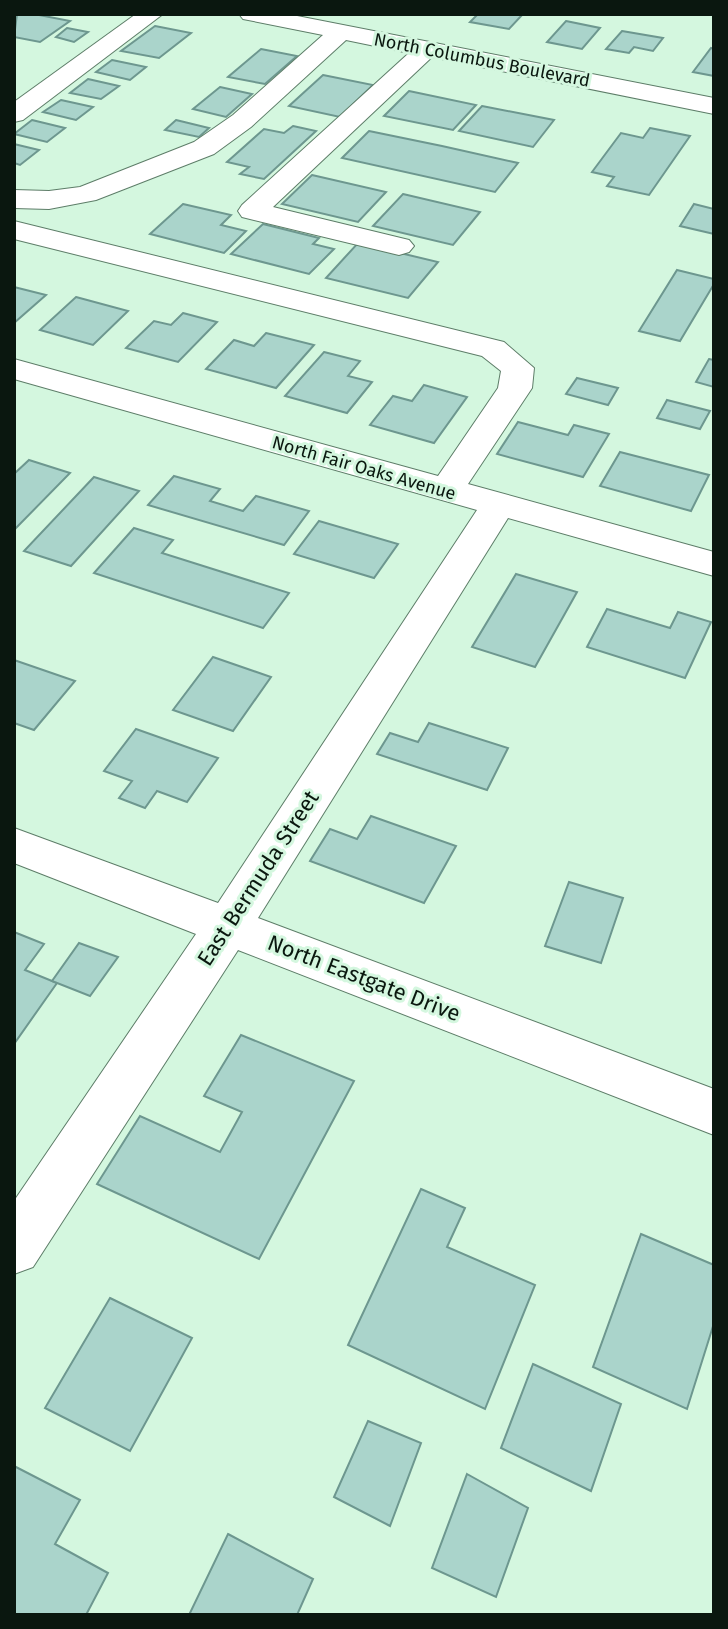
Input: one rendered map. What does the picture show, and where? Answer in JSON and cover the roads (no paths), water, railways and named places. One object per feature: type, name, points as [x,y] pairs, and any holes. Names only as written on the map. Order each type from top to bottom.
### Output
[{"type":"street","points":[[14,114],[151,14]]},
{"type":"street","name":"North Columbus Boulevard","points":[[251,14],[714,106]]},
{"type":"street","points":[[14,199],[49,200],[86,194],[204,148],[242,121],[341,32]]},
{"type":"street","points":[[399,246],[252,211],[427,49]]},
{"type":"street","points":[[14,230],[493,349],[518,368],[515,388],[446,491]]},
{"type":"street","name":"North Fair Oaks Avenue","points":[[14,369],[714,564]]},
{"type":"street","name":"East Bermuda Street","points":[[14,1248],[228,926],[498,506]]},
{"type":"street","name":"North Eastgate Drive","points":[[14,845],[714,1112]]}]
